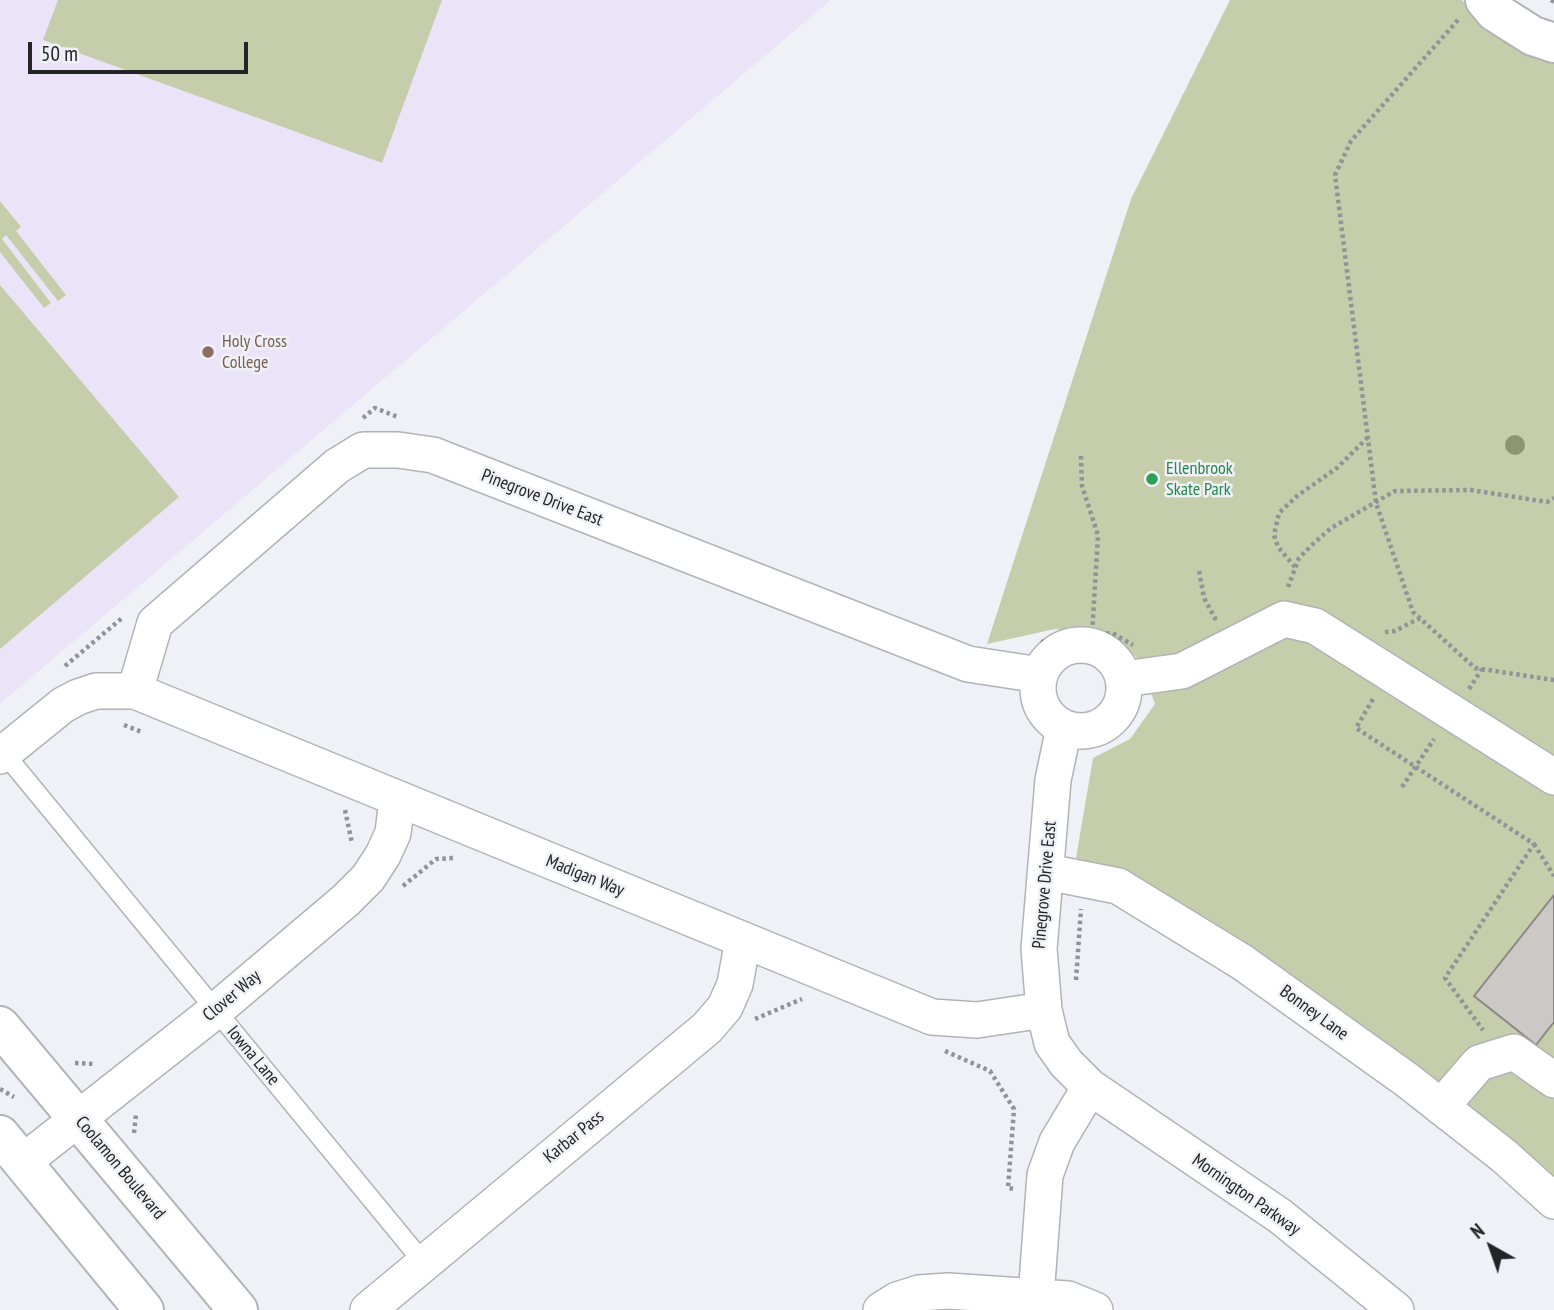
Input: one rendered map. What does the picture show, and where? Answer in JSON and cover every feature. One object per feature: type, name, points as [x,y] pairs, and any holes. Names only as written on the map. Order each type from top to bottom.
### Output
[{"type":"street","points":[[1478,13],[1494,12],[1533,36],[1554,43]]},
{"type":"street","name":"Pinegrove Drive East","points":[[135,691],[155,623],[337,466],[363,450],[398,450],[433,455],[968,664],[1038,659]]},
{"type":"street","points":[[1131,664],[1121,706],[1114,717],[1091,730],[1064,729],[1045,712],[1040,701],[1038,659],[1046,662],[1057,652],[1083,645],[1131,664],[1182,671],[1284,619],[1315,626],[1554,777]]},
{"type":"street","points":[[2,754],[63,705],[78,697],[96,691],[135,691]]},
{"type":"street","name":"Madigan Way","points":[[135,691],[932,1017],[977,1020],[1044,1010]]},
{"type":"street","name":"Pinegrove Drive East","points":[[1064,729],[1053,780],[1039,949],[1044,1010],[1052,1043],[1066,1063],[1090,1087]]},
{"type":"street","name":"Clover Way","points":[[12,1148],[78,1118],[215,1011],[368,878],[393,833],[397,799]]},
{"type":"street","name":"Bonney Lane","points":[[1047,872],[1118,886],[1242,962],[1441,1107],[1504,1156],[1554,1201]]},
{"type":"street","name":"Karbar Pass","points":[[368,1310],[707,1028],[725,1007],[735,985],[743,940]]},
{"type":"street","name":"Coolamon Boulevard","points":[[0,1026],[238,1310]]},
{"type":"street","points":[[1441,1107],[1479,1063],[1514,1052],[1554,1080]]},
{"type":"street","points":[[1036,1304],[1045,1175],[1057,1142],[1090,1087]]},
{"type":"street","name":"Mornington Parkway","points":[[1090,1087],[1280,1216],[1396,1310]]},
{"type":"street","points":[[12,1148],[144,1310]]},
{"type":"street","points":[[881,1310],[897,1300],[938,1292],[1036,1304],[1068,1299],[1095,1310]]},
{"type":"lane","name":"Iowna Lane","points":[[2,754],[423,1262]]},
{"type":"path","points":[[1478,13],[1461,17],[1386,98],[1351,141],[1335,175],[1376,503],[1413,612],[1475,668],[1554,680]]},
{"type":"path","points":[[353,426],[375,408],[401,418]]},
{"type":"path","points":[[1295,567],[1278,547],[1274,535],[1279,513],[1297,496],[1337,468],[1368,437]]},
{"type":"path","points":[[1081,456],[1082,486],[1098,536],[1092,635]]},
{"type":"path","points":[[1284,619],[1288,585],[1298,558],[1331,528],[1395,491],[1471,489],[1547,502],[1554,498]]},
{"type":"path","points":[[1199,571],[1209,609],[1227,630],[1217,638],[1223,652]]},
{"type":"path","points":[[64,667],[128,613]]},
{"type":"path","points":[[1374,631],[1395,631],[1420,618]]},
{"type":"path","points":[[1038,659],[1092,635],[1111,633],[1131,664]]},
{"type":"path","points":[[1370,686],[1374,698],[1356,729],[1534,844],[1554,876]]},
{"type":"path","points":[[1499,1056],[1495,1035],[1485,1034],[1445,978],[1534,844]]},
{"type":"path","points":[[1076,983],[1083,879]]},
{"type":"path","points":[[749,1025],[759,1016],[805,998]]},
{"type":"path","points":[[940,1049],[990,1071],[1014,1109],[1008,1188],[1043,1192]]},
{"type":"shaded area","name":"Holy Cross College","points":[[0,0],[831,0],[0,704]]},
{"type":"green space","points":[[58,0],[442,0],[382,163],[43,40]]},
{"type":"green space","points":[[1230,0],[1462,0],[1481,20],[1554,58],[1554,1188],[1132,874],[1076,858],[1093,758],[1130,739],[1155,704],[1140,661],[1114,636],[1055,629],[987,644],[1131,199]]},
{"type":"green space","points":[[0,201],[21,227],[16,231],[66,295],[58,301],[6,235],[2,239],[51,303],[44,308],[0,252]]},
{"type":"green space","points":[[0,285],[179,497],[0,649]]},
{"type":"building","points":[[1554,895],[1554,1022],[1536,1045],[1474,996]]},
{"type":"place","name":"Holy Cross College","points":[[208,352]]},
{"type":"place","name":"Ellenbrook Skate Park","points":[[1152,479]]}]
